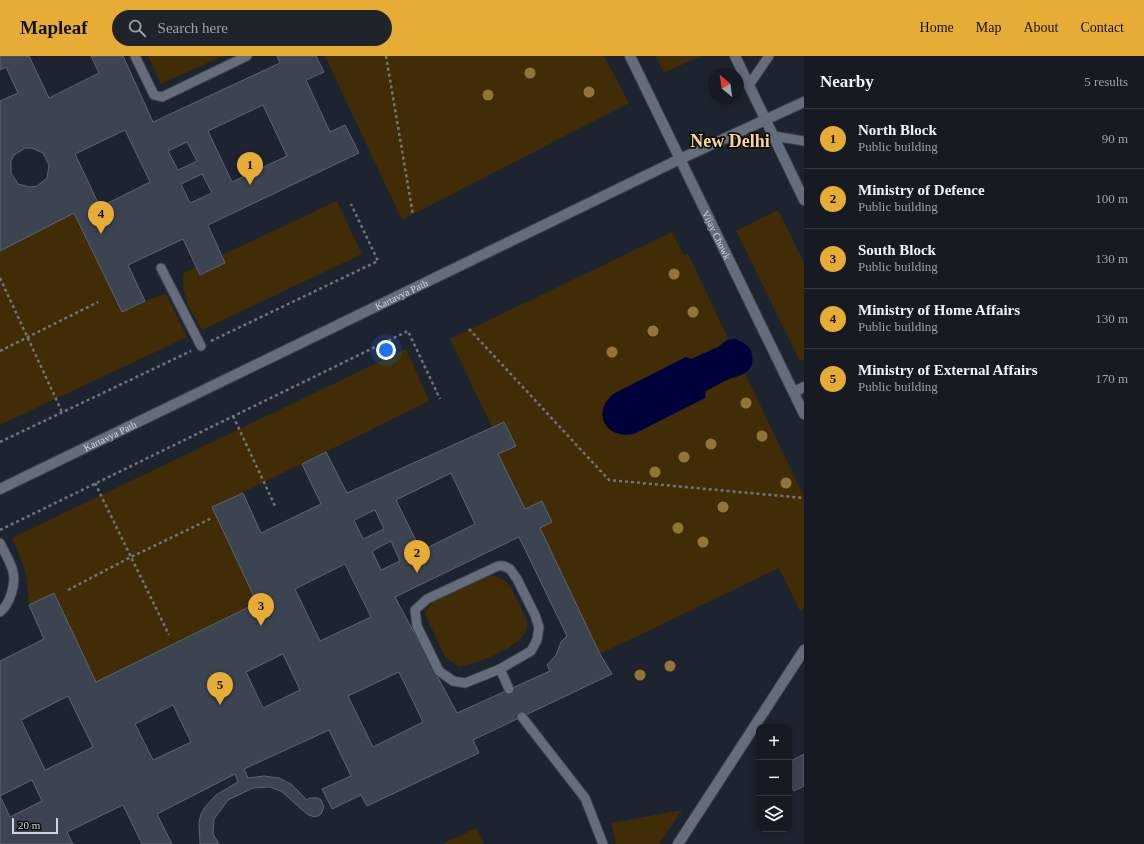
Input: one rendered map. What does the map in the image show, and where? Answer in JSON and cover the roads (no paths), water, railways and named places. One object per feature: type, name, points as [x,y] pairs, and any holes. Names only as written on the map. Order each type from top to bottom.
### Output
[{"type":"main road","name":"Vijay Chowk","points":[[630,56],[804,414]]},
{"type":"main road","points":[[735,56],[804,200]]},
{"type":"main road","name":"Kartavya Path","points":[[0,490],[680,159],[766,121],[804,102]]},
{"type":"main road","points":[[794,392],[804,387]]},
{"type":"main road","points":[[678,844],[804,650]]},
{"type":"lane","points":[[135,56],[154,96],[162,97],[247,56]]},
{"type":"lane","points":[[749,85],[769,56]]},
{"type":"lane","points":[[774,136],[804,142]]},
{"type":"lane","points":[[161,268],[201,346]]},
{"type":"lane","points":[[0,543],[13,572],[12,592],[3,610],[0,612]]},
{"type":"lane","points":[[504,566],[510,569],[517,579],[539,627],[537,640],[531,651],[500,669],[465,683],[453,682],[439,671],[417,626],[415,610],[427,599],[491,568],[504,566]]},
{"type":"lane","points":[[500,669],[509,689]]},
{"type":"lane","points":[[522,717],[585,798],[603,844]]},
{"type":"place","name":"North Block","points":[[250,185]]},
{"type":"place","name":"Ministry of Home Affairs","points":[[101,234]]},
{"type":"place","name":"Ministry of Defence","points":[[417,573]]},
{"type":"place","name":"South Block","points":[[261,626]]},
{"type":"place","name":"Ministry of External Affairs","points":[[220,705]]},
{"type":"district","name":"New Delhi","points":[[730,141]]}]
